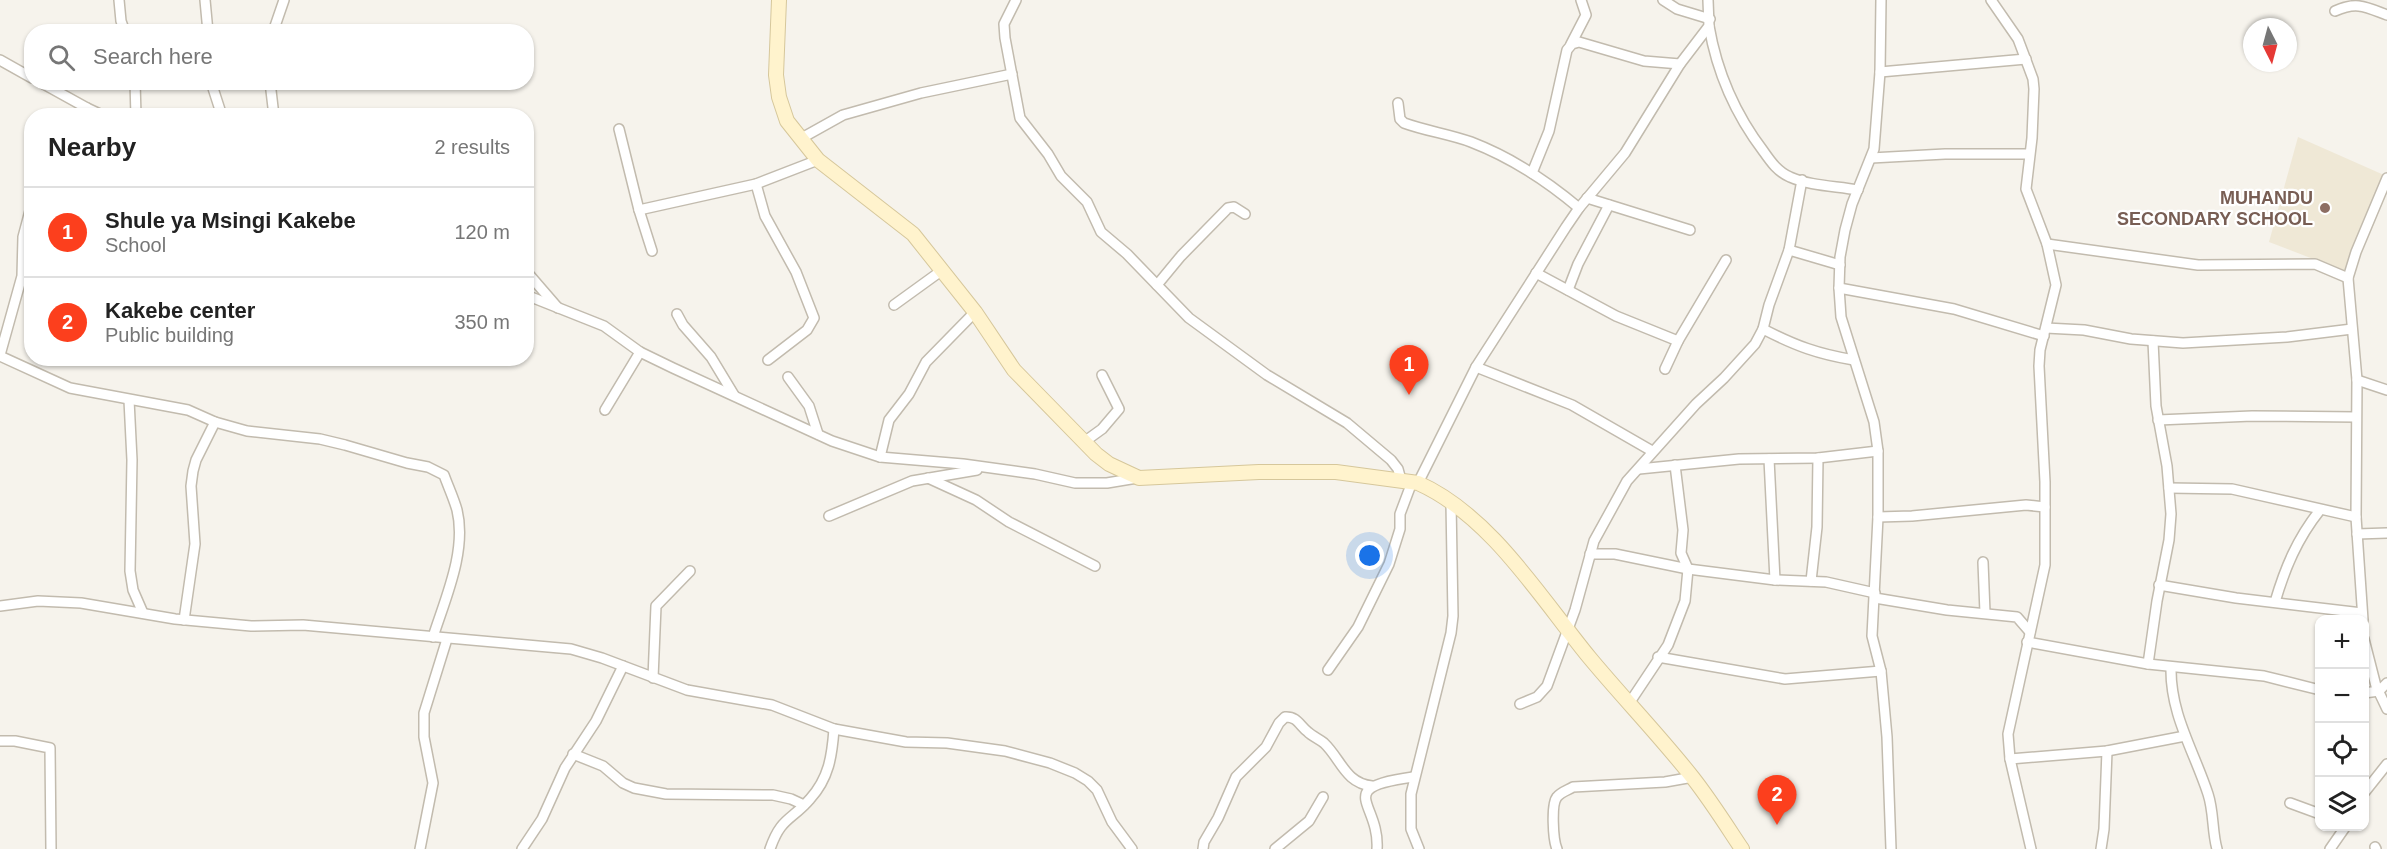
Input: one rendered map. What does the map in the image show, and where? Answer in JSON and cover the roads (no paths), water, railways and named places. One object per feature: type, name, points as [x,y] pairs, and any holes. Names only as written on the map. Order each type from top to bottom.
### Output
[{"type":"street","points":[[119,0],[122,24]]},
{"type":"street","points":[[205,0],[207,24]]},
{"type":"street","points":[[276,24],[284,0]]},
{"type":"street","points":[[779,0],[776,75],[779,97],[787,121],[800,139],[818,160],[904,226],[975,312],[1014,370],[1084,442],[1108,464],[1139,478]]},
{"type":"street","points":[[1016,0],[1004,24],[1018,108],[1024,125],[1048,154],[1061,176],[1087,202],[1101,232],[1157,285],[1176,307],[1267,375],[1347,423],[1391,460],[1410,482]]},
{"type":"street","points":[[1532,173],[1549,131],[1567,50],[1586,15],[1581,0]]},
{"type":"street","points":[[1663,0],[1677,9],[1710,23]]},
{"type":"street","points":[[1708,0],[1719,70],[1741,119],[1774,165],[1790,177],[1858,190]]},
{"type":"street","points":[[1881,0],[1880,72],[1874,149],[1845,230],[1839,288],[1841,317],[1874,422],[1878,451],[1878,517],[1872,636],[1881,671],[1890,774],[1892,849]]},
{"type":"street","points":[[1991,0],[2018,39],[2033,79],[2035,100],[2025,184],[2026,194],[2047,244],[2056,285],[2039,366],[2045,564],[2008,734],[2010,759],[2031,849]]},
{"type":"street","points":[[2335,11],[2347,5],[2354,5],[2364,6],[2387,15]]},
{"type":"street","points":[[1328,670],[1358,627],[1389,564],[1400,529],[1400,514],[1410,482],[1476,367],[1579,207],[1625,153],[1680,64],[1710,23]]},
{"type":"street","points":[[1571,44],[1579,42],[1644,61],[1680,64]]},
{"type":"street","points":[[1880,72],[2026,59]]},
{"type":"street","points":[[0,60],[24,74]]},
{"type":"street","points":[[800,139],[831,119],[843,115],[921,93],[1012,74]]},
{"type":"street","points":[[54,90],[87,108]]},
{"type":"street","points":[[135,90],[136,108]]},
{"type":"street","points":[[214,90],[219,108]]},
{"type":"street","points":[[271,90],[273,108]]},
{"type":"street","points":[[1398,103],[1400,119],[1404,123],[1470,142],[1491,151],[1532,173],[1579,207]]},
{"type":"street","points":[[619,129],[639,210],[652,251]]},
{"type":"street","points":[[1871,158],[1945,154],[2030,154]]},
{"type":"street","points":[[639,210],[756,184],[818,160]]},
{"type":"street","points":[[2362,615],[2356,518],[2357,380],[2348,278],[2356,252],[2387,178]]},
{"type":"street","points":[[1520,704],[1537,697],[1547,686],[1566,629],[1575,610],[1594,541],[1621,490],[1652,451],[1755,344],[1763,329],[1789,250],[1802,180]]},
{"type":"street","points":[[756,184],[765,216],[796,272],[814,318],[807,330],[768,360]]},
{"type":"street","points":[[1587,198],[1690,230]]},
{"type":"street","points":[[1568,290],[1578,264],[1609,205]]},
{"type":"street","points":[[1157,285],[1181,256],[1228,208],[1234,207],[1245,214]]},
{"type":"street","points":[[24,233],[21,276],[0,355],[70,388],[188,410],[215,422],[247,431],[345,445],[428,467],[444,475],[457,511],[458,545],[433,637]]},
{"type":"street","points":[[2047,244],[2198,265],[2315,264],[2348,278]]},
{"type":"street","points":[[1789,250],[1840,265]]},
{"type":"street","points":[[1665,369],[1678,341],[1726,260]]},
{"type":"street","points":[[894,305],[941,271]]},
{"type":"street","points":[[1536,273],[1634,324],[1678,341]]},
{"type":"street","points":[[534,280],[559,309]]},
{"type":"street","points":[[1839,288],[1943,307],[2045,332],[2084,330],[2153,341],[2183,343],[2225,341],[2287,337],[2352,329]]},
{"type":"street","points":[[534,298],[604,326],[640,352],[818,434],[880,457],[988,468],[1075,483],[1107,483],[1139,478],[1259,472],[1336,471],[1410,482],[1451,503],[1472,520],[1510,558],[1566,629],[1693,777],[1742,849]]},
{"type":"street","points":[[880,457],[889,420],[909,394],[926,362],[975,312]]},
{"type":"street","points":[[677,314],[683,325],[711,357],[734,395]]},
{"type":"street","points":[[1763,329],[1818,354],[1854,360]]},
{"type":"street","points":[[2148,664],[2159,585],[2169,540],[2170,514],[2169,488],[2158,420],[2153,341]]},
{"type":"street","points":[[605,410],[640,352]]},
{"type":"street","points":[[1476,367],[1572,405],[1652,451]]},
{"type":"street","points":[[1084,442],[1102,429],[1119,409],[1102,375]]},
{"type":"street","points":[[788,377],[809,406],[818,434]]},
{"type":"street","points":[[2357,380],[2387,390]]},
{"type":"street","points":[[129,400],[132,459],[130,571],[133,590],[143,613]]},
{"type":"street","points":[[2158,420],[2272,416],[2356,417]]},
{"type":"street","points":[[184,620],[195,544],[191,486],[193,471],[215,422]]},
{"type":"street","points":[[1639,469],[1739,459],[1818,458],[1878,451]]},
{"type":"street","points":[[1811,581],[1817,527],[1818,458]]},
{"type":"street","points":[[1769,459],[1775,580]]},
{"type":"street","points":[[1630,702],[1668,645],[1685,601],[1689,569],[1681,553],[1683,530],[1675,465]]},
{"type":"street","points":[[829,516],[890,489],[928,478],[988,468]]},
{"type":"street","points":[[928,478],[976,500],[1009,522],[1095,566]]},
{"type":"street","points":[[2169,488],[2232,489],[2356,518]]},
{"type":"street","points":[[1419,849],[1411,822],[1411,794],[1413,777],[1451,633],[1453,616],[1451,503]]},
{"type":"street","points":[[1878,517],[2025,505],[2045,507]]},
{"type":"street","points":[[2275,602],[2293,549],[2320,510]]},
{"type":"street","points":[[2357,534],[2387,532]]},
{"type":"street","points":[[1590,554],[1615,554],[1689,569],[1775,580],[1838,584],[1875,596],[1947,610],[2017,617],[2028,637],[2148,664],[2264,676],[2315,689]]},
{"type":"street","points":[[1983,562],[1985,613]]},
{"type":"street","points":[[653,678],[656,606],[690,571]]},
{"type":"street","points":[[2159,585],[2356,615]]},
{"type":"street","points":[[0,606],[38,602],[81,603],[184,620],[251,626],[303,626],[572,649],[687,690],[772,705],[834,729],[897,741],[947,743],[1005,751],[1050,763],[1075,773],[1097,790],[1112,822],[1132,849]]},
{"type":"street","points":[[420,849],[433,783],[424,737],[424,713],[447,639]]},
{"type":"street","points":[[1658,657],[1785,679],[1881,671]]},
{"type":"street","points":[[2369,662],[2387,709]]},
{"type":"street","points":[[522,849],[543,819],[565,768],[596,721],[622,666]]},
{"type":"street","points":[[2170,667],[2170,685],[2175,710],[2209,798],[2217,849]]},
{"type":"street","points":[[2369,692],[2379,691],[2387,683]]},
{"type":"street","points":[[1203,849],[1204,842],[1218,818],[1236,777],[1266,747],[1279,723],[1285,717],[1297,720],[1308,732],[1324,743],[1353,779],[1360,784],[1372,786]]},
{"type":"street","points":[[770,849],[782,822],[804,805],[826,777],[832,758],[834,729]]},
{"type":"street","points":[[2010,759],[2107,751],[2184,736]]},
{"type":"street","points":[[0,741],[15,741],[50,748],[51,849]]},
{"type":"street","points":[[2101,849],[2107,751]]},
{"type":"street","points":[[573,754],[603,766],[623,783],[634,788],[666,794],[773,795],[804,805]]},
{"type":"street","points":[[2369,787],[2387,764]]},
{"type":"street","points":[[1377,849],[1377,834],[1365,802],[1366,792],[1372,786],[1386,781],[1413,777]]},
{"type":"street","points":[[1557,849],[1554,843],[1554,806],[1555,798],[1563,791],[1574,787],[1655,782],[1693,777]]},
{"type":"street","points":[[1275,849],[1309,821],[1323,797]]},
{"type":"street","points":[[2290,803],[2315,812]]},
{"type":"street","points":[[2330,849],[2340,831]]},
{"type":"place","name":"MUHANDU SECONDARY SCHOOL","points":[[2325,208]]},
{"type":"place","name":"Shule ya Msingi Kakebe","points":[[1409,395]]},
{"type":"place","name":"Kakebe center","points":[[1777,825]]}]
